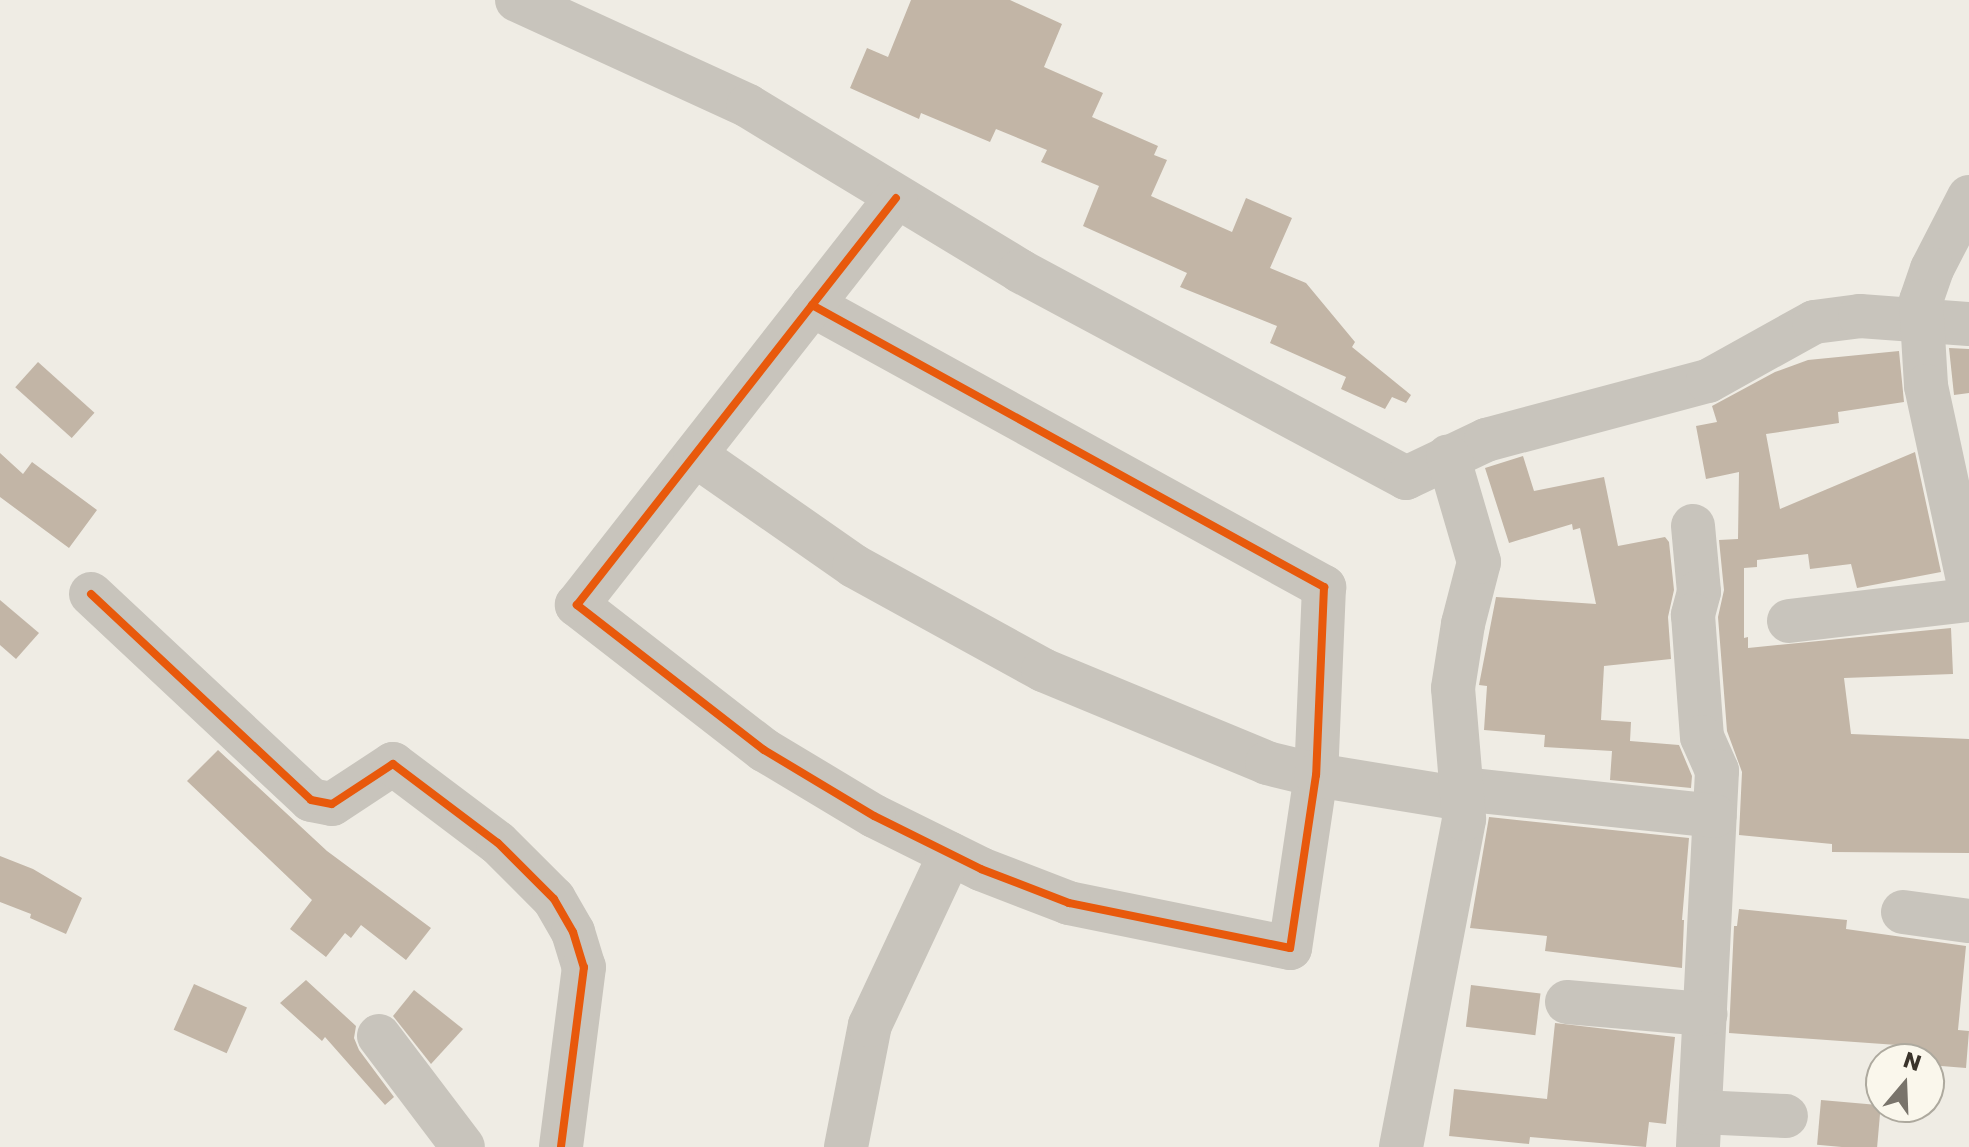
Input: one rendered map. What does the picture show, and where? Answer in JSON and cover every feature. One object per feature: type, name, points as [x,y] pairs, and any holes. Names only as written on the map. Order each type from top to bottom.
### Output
[{"type":"street","points":[[517,0],[748,106],[896,198],[1127,331],[1406,478],[1486,440],[1708,381],[1814,322],[1860,316],[1969,324]]},
{"type":"street","points":[[1966,560],[1926,386],[1921,301],[1932,269],[1969,197]]},
{"type":"street","points":[[812,305],[1324,587],[1316,775],[1290,948],[1069,903],[950,854],[874,816],[764,750],[577,605],[695,455],[812,305],[896,198]]},
{"type":"street","points":[[695,455],[854,566],[1043,670],[1267,763],[1316,775],[1462,794],[1715,816]]},
{"type":"street","points":[[1401,1147],[1461,834],[1462,794],[1453,688],[1463,624],[1479,562],[1448,456]]},
{"type":"street","points":[[1693,526],[1699,592],[1693,615],[1700,722],[1702,737],[1717,771],[1699,1130],[1786,1116]]},
{"type":"street","points":[[91,594],[311,800],[332,804],[393,764],[498,843],[554,899],[573,932],[584,967],[561,1147]]},
{"type":"street","points":[[1789,621],[1969,600]]},
{"type":"street","points":[[846,1147],[870,1025],[950,854]]},
{"type":"street","points":[[1903,912],[1969,921]]},
{"type":"street","points":[[1567,1002],[1705,1014]]},
{"type":"street","points":[[379,1036],[463,1147]]},
{"type":"building","points":[[911,0],[1010,0],[1062,24],[1044,67],[1103,93],[1092,117],[1158,146],[1154,155],[1167,160],[1151,196],[1232,232],[1246,198],[1292,218],[1270,268],[1306,283],[1355,342],[1352,347],[1411,395],[1406,403],[1392,397],[1385,409],[1341,389],[1346,377],[1270,343],[1277,326],[1180,287],[1187,273],[1083,226],[1099,186],[1041,162],[1047,150],[996,129],[990,142],[921,113],[919,119],[850,88],[867,48],[888,57]]},
{"type":"building","points":[[1949,348],[1969,349],[1969,393],[1954,395]]},
{"type":"building","points":[[1899,351],[1904,402],[1838,412],[1839,423],[1766,434],[1780,509],[1915,452],[1941,572],[1857,588],[1851,564],[1810,569],[1808,554],[1757,560],[1757,567],[1744,568],[1744,638],[1748,637],[1748,648],[1951,628],[1953,674],[1844,678],[1851,734],[1969,739],[1969,853],[1832,852],[1832,844],[1739,835],[1742,772],[1727,731],[1718,617],[1724,590],[1719,540],[1738,539],[1739,472],[1706,479],[1696,426],[1717,422],[1712,406],[1775,372],[1808,360]]},
{"type":"building","points":[[38,362],[94,413],[72,438],[15,387]]},
{"type":"building","points":[[0,453],[23,474],[32,462],[97,510],[69,548],[0,497]]},
{"type":"building","points":[[1523,456],[1534,491],[1604,477],[1618,546],[1665,537],[1669,542],[1674,590],[1668,617],[1671,659],[1604,666],[1601,720],[1631,722],[1630,741],[1679,745],[1692,776],[1691,788],[1610,780],[1612,751],[1544,747],[1545,735],[1484,730],[1487,686],[1479,685],[1496,597],[1596,604],[1580,528],[1573,530],[1572,524],[1509,543],[1485,468]]},
{"type":"building","points":[[0,600],[39,633],[16,659],[0,645]]},
{"type":"building","points":[[218,750],[327,851],[431,928],[406,960],[361,925],[351,938],[345,933],[326,957],[290,929],[312,900],[187,781]]},
{"type":"building","points":[[1489,817],[1689,838],[1682,920],[1682,968],[1545,951],[1547,936],[1470,928]]},
{"type":"building","points":[[0,856],[33,869],[82,898],[66,934],[30,918],[31,914],[0,902]]},
{"type":"building","points":[[1739,909],[1847,920],[1846,929],[1966,946],[1958,1030],[1969,1031],[1966,1068],[1945,1066],[1945,1043],[1869,1043],[1729,1033],[1734,926],[1737,926]]},
{"type":"building","points":[[306,980],[356,1026],[354,1038],[359,1050],[394,1097],[385,1105],[325,1037],[322,1041],[280,1003]]},
{"type":"building","points":[[194,984],[247,1008],[227,1053],[174,1030]]},
{"type":"building","points":[[1471,985],[1540,994],[1535,1035],[1466,1027]]},
{"type":"building","points":[[414,990],[463,1029],[431,1064],[393,1016]]},
{"type":"building","points":[[1555,1023],[1675,1037],[1666,1124],[1649,1122],[1646,1147],[1530,1137],[1529,1144],[1449,1136],[1454,1089],[1547,1099]]},
{"type":"building","points":[[1821,1100],[1865,1104],[1865,1123],[1879,1123],[1877,1147],[1817,1145]]},
{"type":"cycle path","points":[[812,305],[1324,587],[1316,775],[1290,948],[1069,903],[981,869],[874,816],[764,750],[577,605],[896,198]]},
{"type":"cycle path","points":[[91,594],[311,800],[332,804],[393,764],[498,843],[554,899],[573,932],[584,967],[561,1147]]}]
